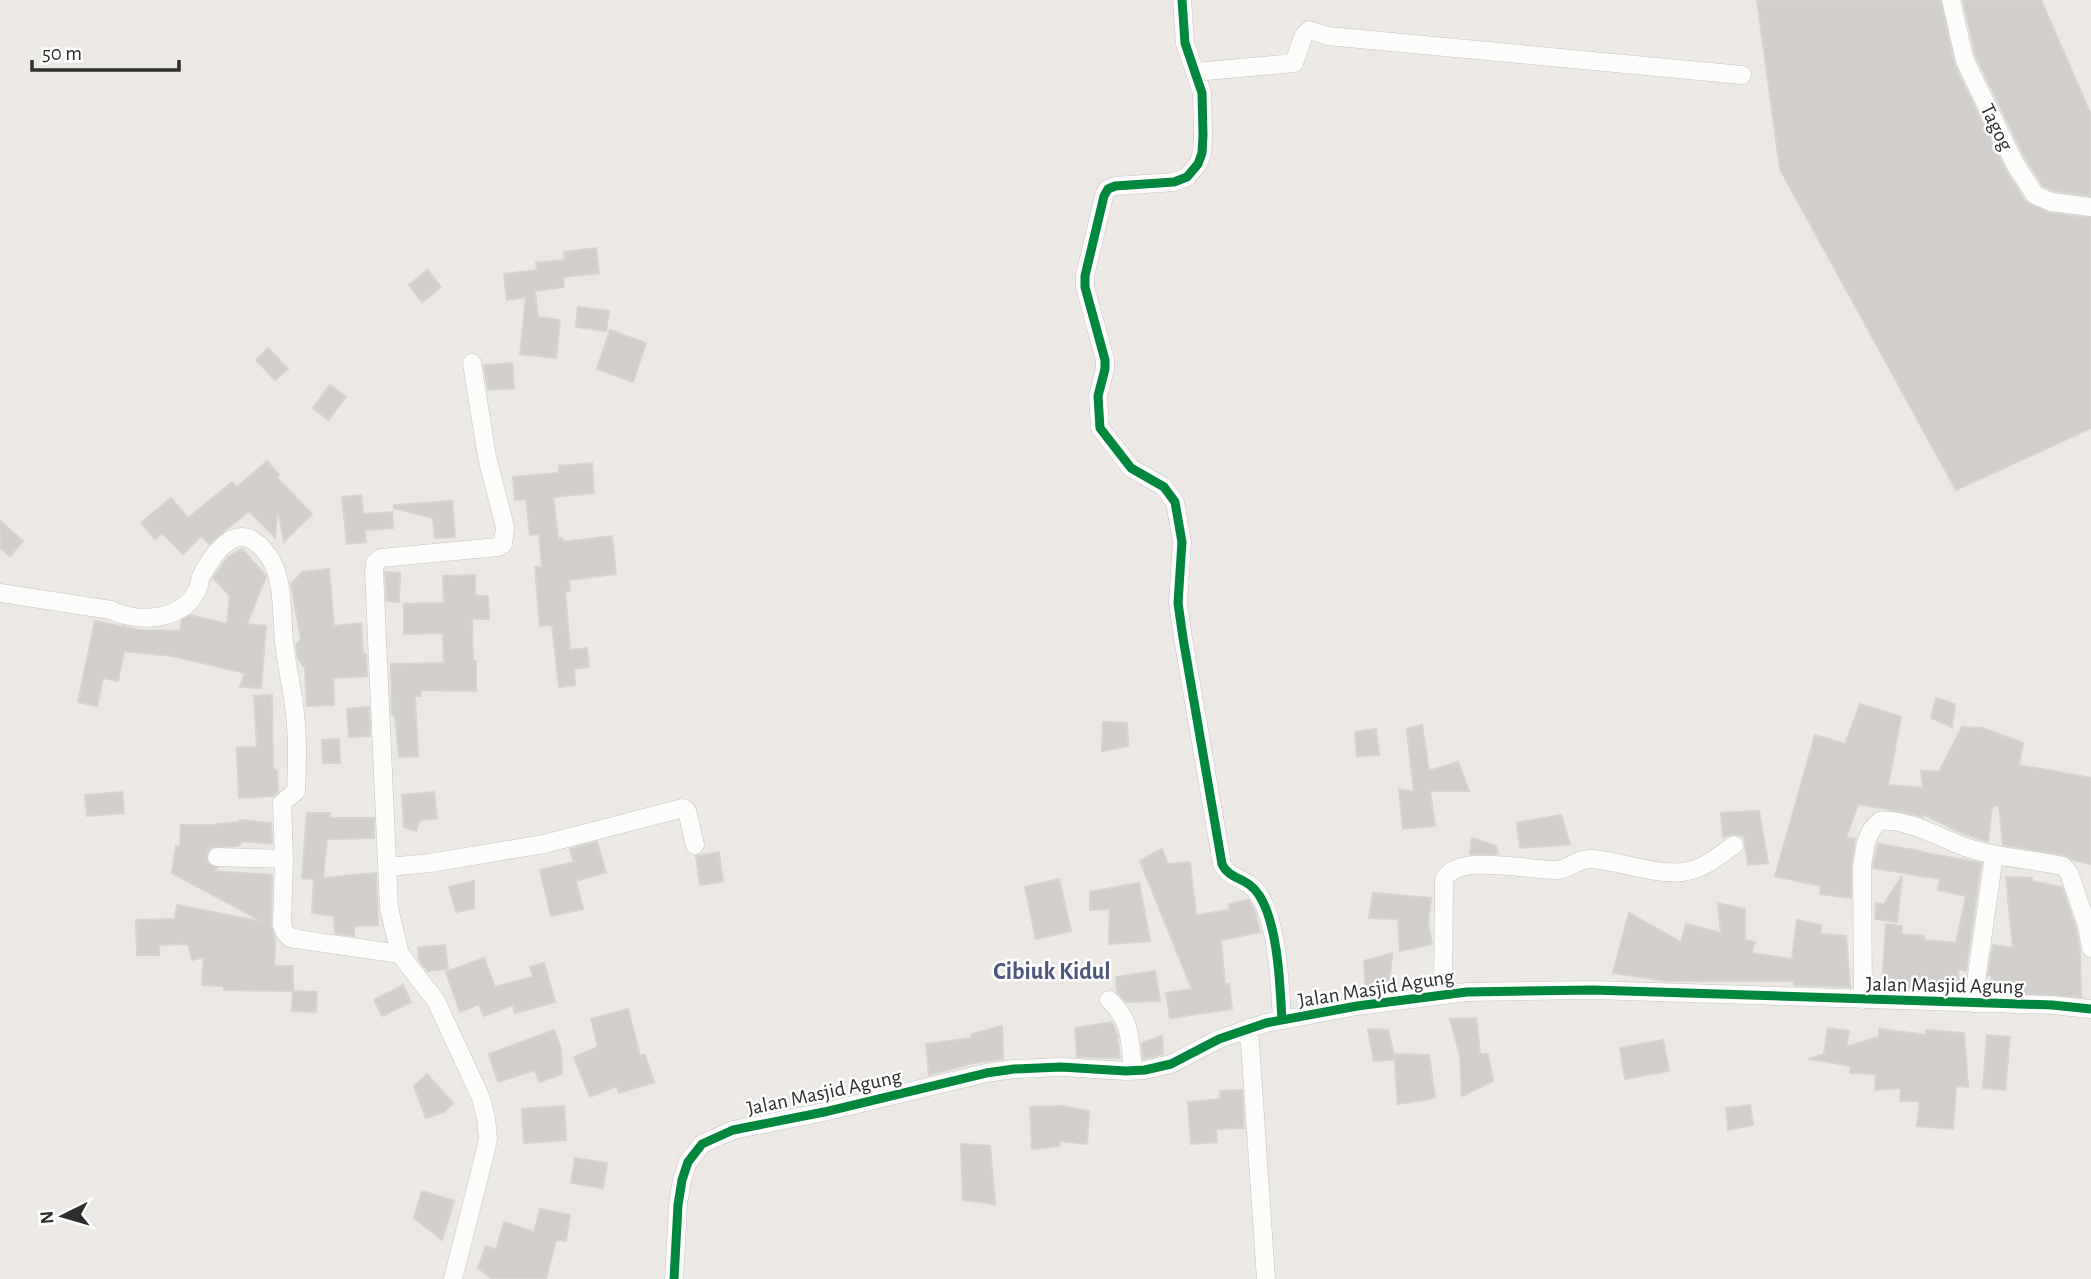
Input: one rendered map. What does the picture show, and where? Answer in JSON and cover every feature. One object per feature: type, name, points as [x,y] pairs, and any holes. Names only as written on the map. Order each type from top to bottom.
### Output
[{"type":"street","points":[[1182,0],[1185,43],[1202,93],[1202,153],[1198,164],[1181,180],[1115,186],[1108,189],[1087,264],[1085,287],[1105,360],[1098,396],[1100,428],[1131,468],[1164,487],[1175,502],[1182,542],[1178,603],[1222,864],[1228,874],[1252,885],[1261,897],[1269,917],[1280,977],[1282,1020]]},
{"type":"street","name":"Tagog","points":[[1951,0],[1965,61],[2015,164],[2035,195],[2051,202],[2091,207]]},
{"type":"street","points":[[1196,72],[1294,63],[1303,37],[1309,30],[1328,36],[1742,75]]},
{"type":"street","points":[[453,1279],[488,1139],[486,1118],[481,1098],[436,1001],[400,954],[389,908],[375,563],[391,556],[498,547],[505,540],[505,527],[483,436],[472,363]]},
{"type":"street","points":[[0,593],[103,608],[122,616],[154,619],[186,606],[197,592],[207,568],[230,540],[239,536],[248,538],[266,552],[275,568],[279,587],[296,726],[296,791],[282,803],[284,931],[290,937],[400,954]]},
{"type":"street","points":[[388,867],[430,863],[544,844],[683,808],[687,811],[695,845]]},
{"type":"street","points":[[1863,1000],[1862,867],[1865,848],[1875,825],[1881,821],[1889,820],[1913,826],[1968,848],[1994,855],[2048,863],[2067,869],[2087,925],[2091,948]]},
{"type":"street","points":[[1443,993],[1444,880],[1455,868],[1501,864],[1554,870],[1588,859],[1649,870],[1680,872],[1707,864],[1734,845]]},
{"type":"street","points":[[1973,1003],[1994,855]]},
{"type":"street","points":[[217,857],[284,859]]},
{"type":"street","name":"Jalan Masjid Agung","points":[[674,1279],[678,1205],[688,1162],[702,1144],[733,1130],[1014,1069],[1061,1067],[1133,1071],[1171,1064],[1219,1039],[1249,1028],[1443,993],[1593,990],[2052,1005],[2091,1009]]},
{"type":"street","points":[[1109,1000],[1126,1021],[1133,1071]]},
{"type":"street","points":[[1249,1028],[1266,1279]]},
{"type":"building","points":[[1757,0],[1940,0],[1955,66],[2005,169],[2025,201],[2049,213],[2091,218],[2091,428],[1956,490],[1780,169]]},
{"type":"building","points":[[1963,0],[2041,0],[2091,115],[2091,196],[2054,191],[2043,186],[2025,158],[1976,57]]},
{"type":"building","points":[[596,248],[599,273],[563,277],[564,287],[535,291],[538,317],[560,320],[556,358],[520,354],[526,297],[507,300],[504,274],[537,270],[536,263],[565,260],[564,252]]},
{"type":"building","points":[[428,270],[441,287],[422,302],[409,285]]},
{"type":"building","points":[[578,307],[609,311],[606,331],[576,327]]},
{"type":"building","points":[[610,330],[646,343],[633,382],[597,369]]},
{"type":"building","points":[[268,348],[288,369],[275,380],[256,360]]},
{"type":"building","points":[[512,363],[514,388],[488,390],[484,365]]},
{"type":"building","points":[[330,385],[346,397],[328,420],[313,408]]},
{"type":"building","points":[[267,461],[279,475],[276,477],[312,514],[284,542],[279,514],[275,537],[249,511],[209,544],[201,536],[183,554],[162,533],[155,539],[141,523],[171,498],[188,518],[232,482],[237,487]]},
{"type":"building","points":[[592,463],[594,493],[553,497],[558,539],[562,538],[563,542],[612,536],[616,574],[569,580],[570,591],[565,591],[570,650],[587,648],[589,667],[574,669],[575,685],[559,687],[552,625],[540,626],[535,567],[542,567],[539,534],[530,535],[526,499],[515,500],[513,477],[559,473],[559,466]]},
{"type":"building","points":[[361,495],[363,514],[392,512],[393,528],[365,530],[366,542],[347,544],[342,497]]},
{"type":"building","points":[[452,501],[455,537],[435,538],[433,518],[394,508],[394,505]]},
{"type":"building","points":[[0,521],[23,541],[10,556],[0,548]]},
{"type":"building","points":[[242,549],[266,576],[247,624],[266,626],[261,688],[240,687],[245,673],[172,656],[124,651],[118,681],[103,678],[97,706],[78,702],[95,621],[138,630],[180,631],[182,620],[190,615],[227,624],[230,596],[213,578],[228,557]]},
{"type":"building","points":[[329,569],[334,626],[361,623],[367,676],[333,678],[334,705],[307,706],[305,668],[298,658],[296,645],[301,639],[291,584],[302,572]]},
{"type":"building","points":[[385,572],[400,573],[399,602],[387,601]]},
{"type":"building","points":[[475,575],[475,596],[488,596],[489,619],[472,619],[476,691],[421,690],[421,696],[415,696],[418,756],[399,757],[395,715],[392,715],[391,664],[444,663],[443,633],[404,634],[404,604],[444,603],[443,576]]},
{"type":"building","points":[[272,695],[273,768],[277,771],[278,792],[273,796],[239,798],[237,748],[257,747],[254,696]]},
{"type":"building","points":[[1936,698],[1955,704],[1952,727],[1931,718]]},
{"type":"building","points":[[1860,704],[1901,717],[1888,785],[1923,788],[1921,771],[1939,772],[1962,727],[1982,728],[2023,743],[2019,765],[2091,778],[2091,864],[2073,860],[2065,855],[2003,845],[1999,806],[1992,806],[1988,842],[1923,814],[1923,817],[1858,804],[1846,838],[1855,839],[1851,866],[1851,898],[1820,894],[1821,886],[1775,876],[1815,735],[1845,744]]},
{"type":"building","points":[[369,707],[370,736],[349,737],[347,709]]},
{"type":"building","points":[[1103,722],[1127,723],[1128,746],[1102,751]]},
{"type":"building","points":[[1422,725],[1429,771],[1458,762],[1469,791],[1430,791],[1435,826],[1403,829],[1399,789],[1414,792],[1407,729]]},
{"type":"building","points":[[1376,729],[1379,755],[1357,756],[1355,732]]},
{"type":"building","points":[[339,739],[340,763],[323,763],[322,740]]},
{"type":"building","points":[[122,792],[124,813],[87,816],[85,795]]},
{"type":"building","points":[[434,792],[437,818],[420,820],[416,831],[404,827],[402,795]]},
{"type":"building","points":[[1759,811],[1768,863],[1748,865],[1744,836],[1733,834],[1723,837],[1721,813]]},
{"type":"building","points":[[307,813],[330,813],[329,818],[374,818],[374,838],[327,839],[323,878],[376,873],[378,925],[354,926],[354,936],[335,933],[334,916],[312,913],[314,879],[302,878]]},
{"type":"building","points":[[1561,815],[1570,844],[1520,848],[1517,823]]},
{"type":"building","points":[[240,820],[271,823],[272,844],[243,841],[238,846],[212,847],[207,852],[207,862],[217,868],[214,871],[272,875],[274,966],[293,966],[293,991],[224,990],[224,986],[202,985],[204,957],[192,960],[188,944],[159,945],[159,955],[137,955],[136,920],[175,919],[177,905],[263,922],[172,873],[176,846],[180,847],[181,825],[210,825]]},
{"type":"building","points":[[1472,838],[1496,846],[1498,854],[1470,854]]},
{"type":"building","points":[[597,842],[606,872],[576,881],[583,909],[551,916],[540,870],[574,862],[570,849]]},
{"type":"building","points":[[1878,844],[1981,863],[1966,971],[1958,969],[1960,991],[1882,988],[1886,924],[1902,926],[1901,934],[1924,936],[1924,940],[1956,943],[1966,896],[1938,890],[1940,879],[1873,868]]},
{"type":"building","points":[[1162,849],[1168,864],[1190,862],[1196,915],[1230,910],[1229,904],[1249,900],[1255,912],[1260,932],[1221,940],[1225,985],[1229,984],[1232,1009],[1170,1018],[1166,993],[1192,989],[1140,861]]},
{"type":"building","points":[[719,852],[723,882],[700,885],[696,856]]},
{"type":"building","points":[[1902,876],[1897,922],[1875,919],[1876,903],[1884,904]]},
{"type":"building","points":[[2006,877],[2032,878],[2031,881],[2062,887],[2076,928],[2080,950],[2081,997],[1990,992],[1992,975],[1988,975],[1993,945],[2013,948]]},
{"type":"building","points":[[1059,879],[1071,931],[1036,939],[1025,887]]},
{"type":"building","points":[[474,881],[474,908],[456,912],[449,887]]},
{"type":"building","points":[[1139,883],[1150,941],[1109,944],[1110,909],[1090,910],[1090,892]]},
{"type":"building","points":[[1373,893],[1431,898],[1428,923],[1432,944],[1400,951],[1398,919],[1369,918]]},
{"type":"building","points":[[1718,903],[1745,909],[1745,940],[1755,942],[1751,953],[1792,959],[1797,920],[1821,925],[1821,934],[1846,936],[1850,987],[1794,985],[1794,981],[1667,981],[1613,973],[1629,913],[1681,942],[1686,924],[1721,933]]},
{"type":"building","points":[[445,945],[448,969],[428,971],[419,960],[418,948]]},
{"type":"building","points":[[1392,953],[1389,990],[1366,993],[1364,961]]},
{"type":"building","points":[[484,958],[495,987],[533,977],[530,967],[544,963],[555,1002],[515,1013],[513,1005],[484,1016],[479,1004],[460,1012],[446,972]]},
{"type":"building","points":[[1155,971],[1160,1001],[1126,1002],[1117,992],[1116,977]]},
{"type":"building","points":[[403,985],[411,1002],[382,1016],[374,1000]]},
{"type":"building","points":[[293,991],[317,992],[316,1012],[292,1011]]},
{"type":"building","points":[[628,1009],[640,1056],[645,1055],[654,1082],[619,1093],[617,1086],[590,1097],[574,1057],[598,1047],[591,1019]]},
{"type":"building","points":[[1476,1018],[1480,1054],[1488,1054],[1493,1081],[1462,1096],[1460,1055],[1450,1019]]},
{"type":"building","points":[[1112,1022],[1120,1058],[1077,1057],[1075,1028]]},
{"type":"building","points":[[1002,1026],[1003,1059],[974,1063],[929,1075],[926,1044],[972,1038],[972,1034]]},
{"type":"building","points":[[1828,1028],[1849,1031],[1846,1047],[1879,1037],[1879,1029],[1926,1035],[1926,1030],[1964,1033],[1968,1087],[1956,1086],[1953,1129],[1917,1126],[1920,1101],[1900,1101],[1901,1088],[1875,1090],[1876,1074],[1850,1073],[1851,1066],[1809,1059],[1824,1054]]},
{"type":"building","points":[[1368,1029],[1388,1030],[1395,1059],[1374,1061]]},
{"type":"building","points":[[554,1030],[561,1049],[562,1074],[539,1082],[535,1070],[498,1082],[489,1054]]},
{"type":"building","points":[[1987,1035],[2010,1037],[2005,1090],[1983,1088]]},
{"type":"building","points":[[1162,1036],[1163,1054],[1143,1059],[1142,1043]]},
{"type":"building","points":[[1663,1040],[1669,1071],[1625,1079],[1620,1048]]},
{"type":"building","points":[[1394,1054],[1429,1055],[1435,1098],[1398,1104]]},
{"type":"building","points":[[427,1074],[453,1103],[444,1112],[426,1118],[414,1086]]},
{"type":"building","points":[[1242,1090],[1244,1128],[1216,1129],[1217,1142],[1191,1144],[1188,1102],[1220,1099],[1220,1091]]},
{"type":"building","points":[[1750,1105],[1753,1125],[1728,1130],[1726,1108]]},
{"type":"building","points":[[564,1106],[566,1140],[524,1143],[522,1109]]},
{"type":"building","points":[[1062,1106],[1089,1111],[1087,1144],[1060,1141],[1059,1146],[1032,1149],[1030,1107]]},
{"type":"building","points":[[961,1144],[990,1146],[995,1204],[963,1200]]},
{"type":"building","points":[[575,1158],[607,1163],[603,1188],[571,1183]]},
{"type":"building","points":[[422,1191],[454,1201],[442,1240],[414,1218]]},
{"type":"building","points":[[540,1209],[570,1215],[566,1241],[556,1240],[546,1279],[492,1279],[478,1268],[486,1246],[496,1250],[504,1222],[534,1232]]},
{"type":"cycle path","points":[[1182,0],[1185,43],[1202,93],[1202,153],[1198,164],[1187,177],[1174,182],[1115,186],[1108,189],[1085,276],[1085,287],[1105,360],[1098,396],[1100,428],[1131,468],[1164,487],[1175,502],[1182,542],[1178,603],[1222,864],[1229,873],[1255,889],[1265,907],[1277,955],[1282,1020]]},
{"type":"cycle path","points":[[674,1279],[682,1180],[688,1162],[702,1144],[733,1130],[824,1112],[986,1073],[1061,1067],[1145,1070],[1171,1064],[1219,1039],[1266,1023],[1357,1006],[1467,992],[1593,990],[2052,1005],[2091,1009]]},
{"type":"district","name":"Cibiuk Kidul","points":[[1052,971]]}]
